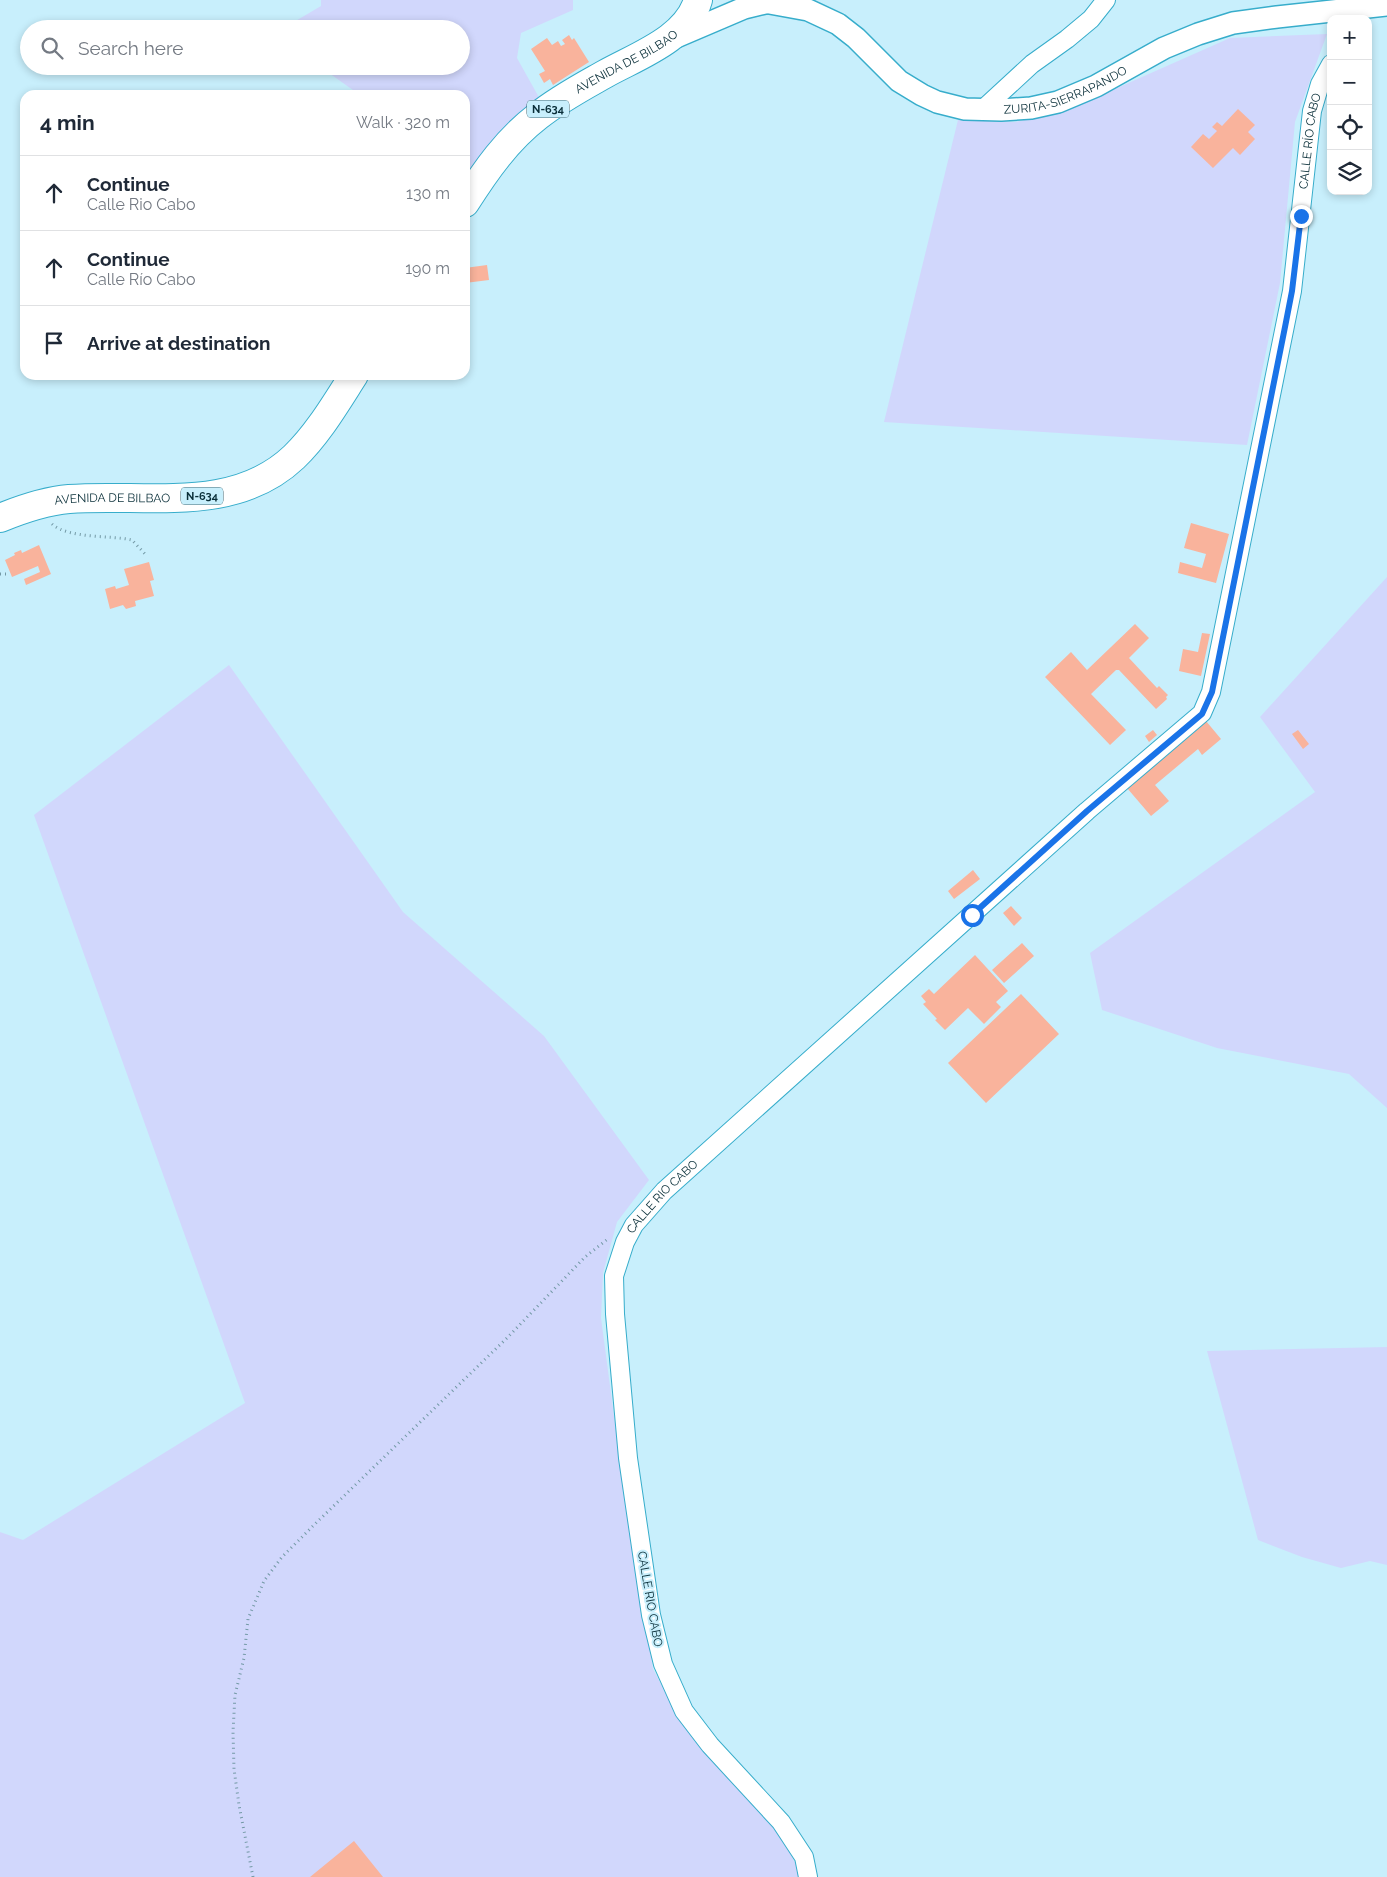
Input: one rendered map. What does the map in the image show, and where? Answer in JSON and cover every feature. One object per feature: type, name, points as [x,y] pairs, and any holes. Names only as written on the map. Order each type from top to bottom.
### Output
[{"type":"highway","name":"AVENIDA DE BILBAO","points":[[470,196],[498,154],[538,116],[571,93],[657,45],[678,30],[687,21],[698,0]]},
{"type":"highway","name":"AVENIDA DE BILBAO","points":[[0,518],[43,503],[88,498],[208,496],[228,493],[243,488],[282,467],[304,448],[351,380]]},
{"type":"street","name":"ZURITA-SIERRAPANDO","points":[[705,0],[722,7],[755,2],[800,7],[825,17],[848,31],[888,71],[909,88],[949,106],[982,110],[1017,110],[1058,102],[1096,86],[1164,48],[1198,34],[1234,23],[1356,13],[1387,5]]},
{"type":"street","points":[[982,110],[1032,64],[1090,19],[1106,0]]},
{"type":"street","name":"ZURITA-SIERRAPANDO","points":[[657,45],[755,2]]},
{"type":"street","name":"CALLE RÍO CABO","points":[[1212,692],[1292,291],[1312,111],[1320,84],[1327,71]]},
{"type":"street","name":"CALLE RIO CABO","points":[[808,1877],[804,1857],[781,1822],[710,1745],[684,1711],[662,1664],[651,1615],[628,1458],[615,1314],[614,1276],[625,1242],[634,1225],[664,1192],[1087,811],[1202,714],[1212,692]]},
{"type":"path","points":[[43,503],[48,520],[54,526],[62,530],[132,540],[146,555]]},
{"type":"path","points":[[0,574],[6,574]]},
{"type":"path","points":[[254,1877],[239,1806],[234,1769],[233,1732],[235,1694],[244,1658],[248,1619],[264,1581],[282,1557],[315,1524],[507,1338],[585,1257],[612,1236]]},
{"type":"shaded area","points":[[321,0],[573,0],[573,10],[521,33],[517,58],[541,101],[470,175],[470,90],[353,90],[332,75],[470,75],[470,20],[297,20],[321,6]]},
{"type":"shaded area","points":[[1327,34],[1295,122],[1280,283],[1247,445],[884,422],[958,120],[1015,122],[1063,112],[1230,38]]},
{"type":"shaded area","points":[[1387,577],[1387,1108],[1349,1074],[1217,1048],[1102,1010],[1090,953],[1315,792],[1260,717]]},
{"type":"shaded area","points":[[229,665],[403,912],[544,1036],[649,1180],[617,1222],[603,1273],[601,1318],[624,1491],[653,1669],[680,1720],[776,1827],[800,1872],[800,1877],[0,1877],[0,1532],[23,1540],[245,1403],[34,815]]},
{"type":"shaded area","points":[[1387,1347],[1387,1565],[1370,1561],[1341,1568],[1302,1557],[1258,1540],[1207,1351]]},
{"type":"building","points":[[569,35],[572,40],[574,38],[589,62],[553,85],[550,79],[544,83],[539,74],[545,71],[531,49],[547,38],[552,45],[558,41],[561,46],[565,44],[562,40]]},
{"type":"building","points":[[1238,109],[1255,125],[1248,132],[1255,139],[1240,155],[1233,148],[1213,168],[1191,147],[1203,134],[1209,139],[1217,131],[1212,127],[1217,122],[1222,126]]},
{"type":"building","points":[[487,265],[489,280],[470,282],[470,267]]},
{"type":"building","points":[[1191,523],[1229,534],[1216,583],[1178,573],[1180,562],[1202,568],[1206,554],[1184,548]]},
{"type":"building","points":[[39,545],[51,574],[26,585],[24,579],[40,572],[38,566],[12,577],[5,560],[15,555],[14,553],[21,550],[22,553]]},
{"type":"building","points":[[149,562],[154,580],[150,581],[154,596],[135,601],[136,606],[126,609],[123,605],[110,609],[105,589],[115,586],[116,589],[129,585],[124,569]]},
{"type":"building","points":[[1135,624],[1149,638],[1129,658],[1157,688],[1159,686],[1168,695],[1167,699],[1156,709],[1119,670],[1116,670],[1091,694],[1126,730],[1110,745],[1045,677],[1071,652],[1087,670]]},
{"type":"building","points":[[1202,633],[1210,634],[1201,676],[1179,671],[1183,649],[1198,652]]},
{"type":"building","points":[[1206,721],[1221,739],[1202,755],[1198,749],[1155,785],[1169,801],[1151,816],[1127,788]]},
{"type":"building","points":[[1153,730],[1157,735],[1149,742],[1145,736]]},
{"type":"building","points":[[1298,730],[1309,744],[1303,749],[1292,734]]},
{"type":"building","points":[[973,870],[980,879],[954,899],[948,891]]},
{"type":"building","points":[[1011,906],[1022,918],[1014,926],[1003,913]]},
{"type":"building","points":[[1022,943],[1034,956],[1004,983],[992,970]]},
{"type":"building","points":[[975,955],[1008,991],[996,1002],[1001,1007],[984,1024],[968,1008],[945,1030],[923,1004],[926,1002],[921,996],[929,989],[934,994]]},
{"type":"building","points":[[1021,994],[1059,1034],[986,1103],[948,1063]]},
{"type":"building","points":[[354,1841],[383,1877],[310,1877]]},
{"type":"route","points":[[972,915],[1087,811],[1202,714],[1212,692],[1285,327],[1292,291],[1301,216]]}]
